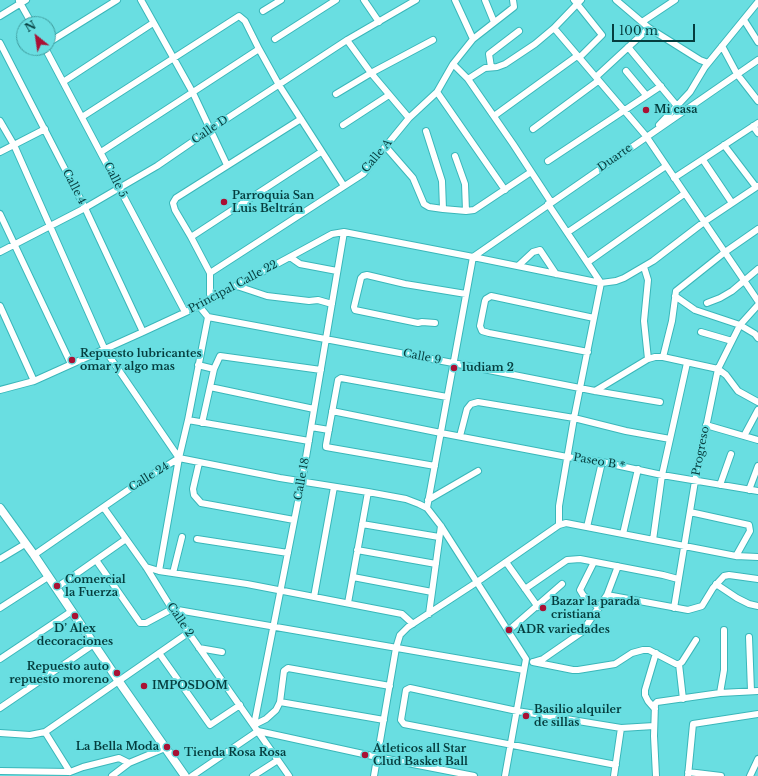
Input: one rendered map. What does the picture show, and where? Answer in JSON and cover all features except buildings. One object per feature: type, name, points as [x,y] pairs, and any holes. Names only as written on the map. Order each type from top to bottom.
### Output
[{"type":"main road","points":[[0,510],[34,555],[118,681],[185,776]]},
{"type":"street","points":[[56,38],[117,0]]},
{"type":"street","points":[[141,0],[153,24],[193,93],[227,165]]},
{"type":"street","points":[[264,11],[281,0]]},
{"type":"street","points":[[275,39],[336,0]]},
{"type":"street","points":[[364,0],[379,22]]},
{"type":"street","name":"Calle D","points":[[0,252],[85,208],[156,166],[347,40],[416,0]]},
{"type":"street","points":[[455,0],[473,39]]},
{"type":"street","points":[[485,0],[494,22]]},
{"type":"street","points":[[616,0],[649,28],[700,60],[708,63]]},
{"type":"street","points":[[642,22],[675,0]]},
{"type":"street","points":[[0,16],[22,1],[29,16]]},
{"type":"street","points":[[468,79],[483,68],[497,67],[505,64],[535,44],[554,28],[578,1],[602,35],[578,57],[494,116]]},
{"type":"street","points":[[648,135],[690,92],[708,63],[758,2]]},
{"type":"street","name":"Calle A","points":[[210,273],[363,174],[409,118],[437,92],[453,64],[473,39],[514,3]]},
{"type":"street","points":[[82,117],[239,16],[246,21],[259,49],[279,84],[344,186]]},
{"type":"street","points":[[744,20],[758,42]]},
{"type":"street","points":[[63,82],[153,24]]},
{"type":"street","points":[[554,28],[623,110],[648,135],[684,194],[758,301]]},
{"type":"street","points":[[598,81],[597,76],[649,28]]},
{"type":"street","points":[[491,67],[489,54],[519,31]]},
{"type":"street","points":[[347,40],[389,96],[409,118]]},
{"type":"street","points":[[336,94],[371,73],[433,40]]},
{"type":"street","name":"Calle 4","points":[[0,43],[85,208],[143,332]]},
{"type":"street","points":[[722,46],[737,74],[758,101]]},
{"type":"street","points":[[628,47],[676,106]]},
{"type":"street","points":[[101,152],[259,49]]},
{"type":"street","name":"Calle 5","points":[[49,56],[185,312]]},
{"type":"street","name":"Duarte","points":[[473,257],[549,203],[758,60]]},
{"type":"street","points":[[453,64],[468,79],[494,116],[601,283],[567,457],[559,506],[559,525]]},
{"type":"street","points":[[626,71],[646,95]]},
{"type":"street","points":[[533,129],[598,81]]},
{"type":"street","points":[[548,161],[661,86]]},
{"type":"street","points":[[437,92],[505,190]]},
{"type":"street","points":[[343,125],[389,96]]},
{"type":"street","points":[[210,300],[210,273],[175,210],[173,203],[176,198],[301,119]]},
{"type":"street","points":[[0,121],[14,145],[105,350],[179,458]]},
{"type":"street","points":[[674,178],[756,125],[758,133]]},
{"type":"street","points":[[0,152],[45,129]]},
{"type":"street","points":[[426,131],[442,179],[443,209]]},
{"type":"street","points":[[601,283],[616,281],[644,267],[704,222],[757,187],[724,145]]},
{"type":"street","points":[[386,147],[413,178],[424,204],[429,207],[466,211],[479,208],[531,172]]},
{"type":"street","points":[[191,237],[321,152]]},
{"type":"street","points":[[454,156],[465,186],[466,211]]},
{"type":"street","points":[[702,160],[732,203]]},
{"type":"street","points":[[568,232],[666,166]]},
{"type":"street","points":[[588,262],[684,194]]},
{"type":"street","points":[[0,214],[71,364]]},
{"type":"street","points":[[663,357],[672,322],[675,296],[678,289],[725,252],[758,229]]},
{"type":"street","name":"Principal Calle 22","points":[[0,390],[34,381],[199,306],[332,234],[344,232],[601,283]]},
{"type":"street","name":"Calle 18","points":[[254,725],[302,481],[344,232]]},
{"type":"street","points":[[518,266],[533,252],[540,250],[556,274]]},
{"type":"street","points":[[290,257],[300,264],[337,271]]},
{"type":"street","points":[[473,257],[427,508],[441,526],[478,582],[508,631],[525,664],[505,776]]},
{"type":"street","points":[[644,267],[648,280],[644,321],[648,360]]},
{"type":"street","points":[[707,303],[726,295],[758,269]]},
{"type":"street","points":[[435,324],[422,322],[418,323],[355,310],[354,307],[360,278],[367,275],[405,284],[466,294]]},
{"type":"street","points":[[237,286],[267,296],[309,301],[318,300],[332,304]]},
{"type":"street","points":[[588,352],[488,333],[482,331],[480,326],[485,301],[491,296],[594,318]]},
{"type":"street","points":[[675,296],[695,310],[724,318],[740,325],[756,334],[758,338]]},
{"type":"street","name":"Progreso","points":[[674,608],[695,481],[718,369],[740,325],[758,305]]},
{"type":"street","points":[[0,306],[34,381]]},
{"type":"street","points":[[159,570],[179,458],[208,317],[199,306]]},
{"type":"street","name":"Calle 9","points":[[208,317],[595,391],[660,402]]},
{"type":"street","points":[[701,332],[732,341]]},
{"type":"street","points":[[202,423],[214,369],[219,356],[221,355],[321,370]]},
{"type":"street","points":[[595,391],[648,360],[655,357],[663,357],[718,369],[726,375],[738,391],[758,402]]},
{"type":"street","points":[[653,540],[662,475],[687,363]]},
{"type":"street","points":[[198,365],[214,369]]},
{"type":"street","points":[[435,466],[326,447],[326,445],[338,380],[341,378],[447,397]]},
{"type":"street","points":[[210,387],[314,408]]},
{"type":"street","points":[[460,436],[467,409],[474,402],[574,418],[670,440]]},
{"type":"street","points":[[744,436],[758,410]]},
{"type":"street","name":"Paseo B *","points":[[332,411],[567,457],[602,462],[662,475],[758,491]]},
{"type":"street","points":[[188,420],[309,442]]},
{"type":"street","points":[[706,425],[758,440]]},
{"type":"street","points":[[311,427],[329,430]]},
{"type":"street","points":[[720,485],[731,454]]},
{"type":"street","name":"Calle 24","points":[[34,555],[131,488],[179,458],[280,478],[406,499],[427,508]]},
{"type":"street","points":[[587,527],[602,462]]},
{"type":"street","points":[[199,463],[194,495],[201,503],[294,520]]},
{"type":"street","points":[[749,490],[758,466]]},
{"type":"street","points":[[623,534],[638,469]]},
{"type":"street","points":[[428,500],[478,471]]},
{"type":"street","points":[[314,597],[334,486]]},
{"type":"street","points":[[348,604],[368,492]]},
{"type":"street","name":"Calle 2","points":[[104,508],[146,567],[172,609],[289,776]]},
{"type":"street","points":[[690,512],[749,525],[750,531],[736,556]]},
{"type":"street","points":[[374,776],[396,648],[400,635],[413,624],[478,582],[559,525],[566,523],[736,556],[758,557]]},
{"type":"street","points":[[362,524],[439,537]]},
{"type":"street","points":[[429,614],[441,526]]},
{"type":"street","points":[[174,573],[182,537]]},
{"type":"street","points":[[197,538],[288,554]]},
{"type":"street","points":[[56,588],[126,539]]},
{"type":"street","points":[[0,559],[25,544]]},
{"type":"street","points":[[357,550],[436,564]]},
{"type":"street","points":[[525,589],[567,560],[580,559],[678,579]]},
{"type":"street","points":[[96,560],[140,623],[146,623],[172,609],[396,648],[525,664],[543,658],[582,632],[607,595],[618,566]]},
{"type":"street","points":[[506,562],[538,607]]},
{"type":"street","points":[[594,562],[580,590],[583,595],[599,608]]},
{"type":"street","points":[[146,567],[280,590],[402,614],[413,624]]},
{"type":"street","points":[[607,595],[688,610],[702,606],[716,584],[724,576],[729,575],[758,579]]},
{"type":"street","points":[[0,608],[48,577]]},
{"type":"street","points":[[353,577],[432,592]]},
{"type":"street","points":[[508,631],[538,607],[562,584]]},
{"type":"street","points":[[716,584],[749,604],[758,606]]},
{"type":"street","points":[[0,659],[72,611]]},
{"type":"street","points":[[720,693],[724,670],[724,630]]},
{"type":"street","points":[[0,733],[30,735],[46,732],[159,654],[188,632]]},
{"type":"street","points":[[656,776],[654,726],[655,707],[657,702],[720,693],[755,691],[749,637]]},
{"type":"street","points":[[679,664],[682,662],[696,640]]},
{"type":"street","points":[[0,708],[94,644]]},
{"type":"street","points":[[199,648],[222,652]]},
{"type":"street","points":[[533,662],[578,670],[615,664],[632,653],[649,650],[676,664],[679,664]]},
{"type":"street","points":[[655,707],[648,701],[645,695],[645,690],[656,653]]},
{"type":"street","points":[[159,654],[210,725],[240,705]]},
{"type":"street","points":[[679,664],[683,699]]},
{"type":"street","points":[[254,725],[266,719],[276,710],[280,702],[284,671],[288,668],[390,686]]},
{"type":"street","points":[[616,764],[404,724],[401,720],[406,690],[410,688],[517,711],[620,728],[654,726]]},
{"type":"street","points":[[280,702],[384,720]]},
{"type":"street","points":[[721,776],[688,774],[693,724],[758,714]]},
{"type":"street","points":[[614,776],[620,728]]},
{"type":"street","points":[[192,776],[258,731],[474,776]]},
{"type":"street","points":[[46,732],[70,772]]},
{"type":"street","points":[[112,776],[129,763],[165,748]]},
{"type":"street","points":[[0,771],[59,773],[70,772],[83,767],[119,758],[129,763]]},
{"type":"street","points":[[750,776],[758,759]]},
{"type":"street","points":[[253,776],[278,760]]},
{"type":"place","name":"Mi casa","points":[[646,110]]},
{"type":"place","name":"Parroquia San Luis Beltrán","points":[[224,202]]},
{"type":"place","name":"Repuesto lubricantes omar y algo mas","points":[[72,360]]},
{"type":"place","name":"ludiam 2","points":[[454,368]]},
{"type":"place","name":"Comercial la Fuerza","points":[[57,586]]},
{"type":"place","name":"Bazar la parada cristiana","points":[[543,608]]},
{"type":"place","name":"D’ Alex decoraciones","points":[[75,616]]},
{"type":"place","name":"ADR variedades","points":[[509,630]]},
{"type":"place","name":"Repuesto auto repuesto moreno","points":[[117,673]]},
{"type":"place","name":"IMPOSDOM","points":[[144,686]]},
{"type":"place","name":"Basilio alquiler de sillas","points":[[526,716]]},
{"type":"place","name":"La Bella Moda","points":[[167,747]]},
{"type":"place","name":"Tienda Rosa Rosa","points":[[176,753]]},
{"type":"place","name":"Atleticos all Star Clud Basket Ball","points":[[365,755]]}]
